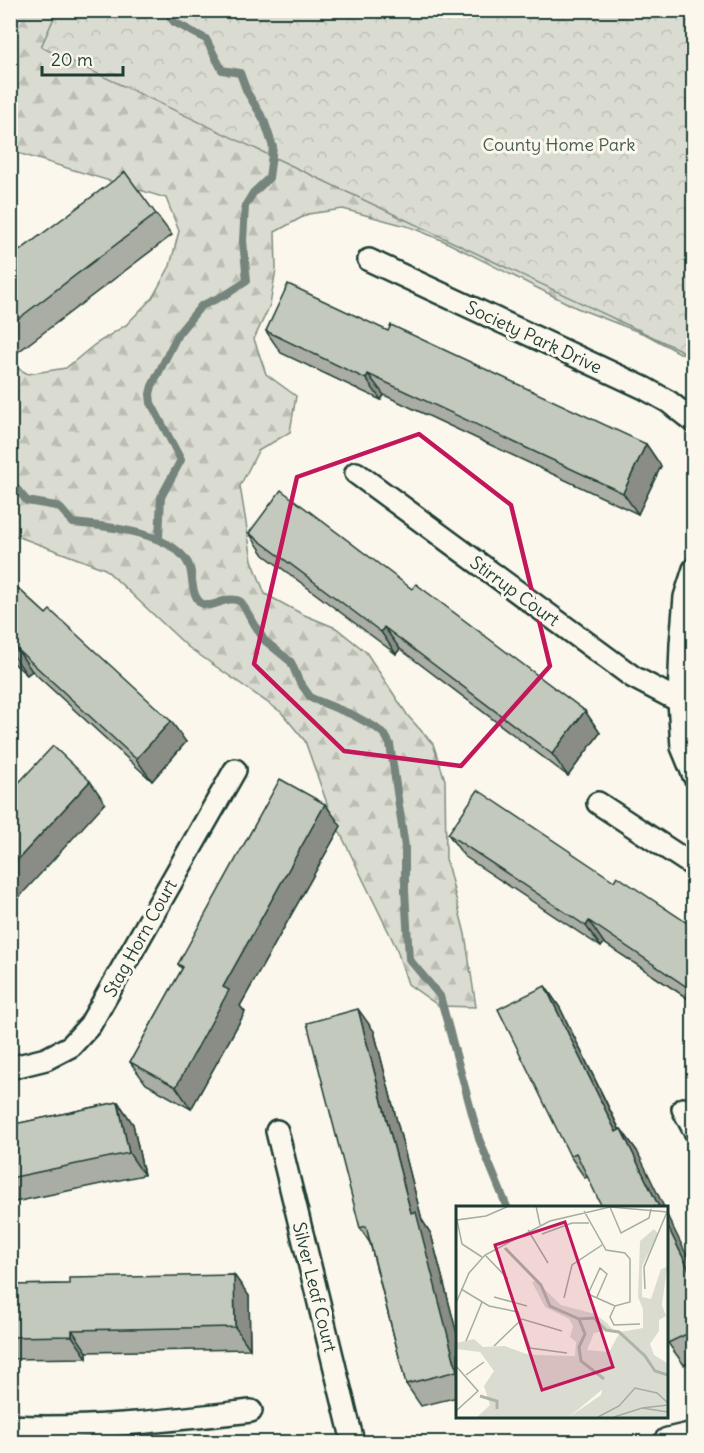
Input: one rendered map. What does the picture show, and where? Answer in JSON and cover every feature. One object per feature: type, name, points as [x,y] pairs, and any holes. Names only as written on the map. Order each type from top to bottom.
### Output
[{"type":"street","name":"Society Park Drive","points":[[369,260],[644,388],[669,402],[693,422]]},
{"type":"street","name":"Stirrup Court","points":[[356,473],[633,677],[686,698]]},
{"type":"street","points":[[693,569],[686,597],[681,644],[686,698],[682,747],[693,776]]},
{"type":"street","name":"Stag Horn Court","points":[[10,1068],[46,1059],[71,1046],[90,1025],[235,770]]},
{"type":"street","points":[[598,803],[693,866]]},
{"type":"street","points":[[683,1109],[693,1130]]},
{"type":"street","name":"Silver Leaf Court","points":[[277,1131],[353,1443]]},
{"type":"street","points":[[10,1426],[45,1428],[155,1422],[251,1411]]},
{"type":"street","points":[[668,1443],[693,1436]]},
{"type":"highlighted area","points":[[419,434],[511,505],[550,666],[461,766],[344,751],[254,664],[297,477]]},
{"type":"green space","points":[[11,11],[409,11],[693,355],[680,353],[647,335],[577,308],[444,241],[410,227],[343,209],[308,214],[275,232],[276,269],[270,305],[254,339],[266,374],[296,396],[290,432],[258,451],[240,486],[252,560],[265,594],[302,614],[336,628],[366,652],[408,716],[433,744],[445,780],[446,859],[465,934],[476,1007],[439,1006],[408,984],[396,947],[330,812],[305,741],[281,712],[188,647],[105,569],[11,534],[10,364],[28,374],[66,368],[94,345],[126,325],[152,298],[170,266],[179,231],[166,198],[11,151]]},
{"type":"green space","name":"County Home Park","points":[[57,11],[693,11],[693,356],[41,47]]},
{"type":"building","points":[[125,172],[156,214],[10,325],[10,258]]},
{"type":"building","points":[[288,284],[388,331],[391,325],[646,444],[623,493],[368,374],[366,379],[266,331]]},
{"type":"building","points":[[281,490],[412,589],[416,584],[585,711],[552,754],[384,627],[381,632],[249,533]]},
{"type":"building","points":[[10,581],[46,614],[50,610],[171,721],[136,759],[17,649],[12,654],[10,652]]},
{"type":"building","points":[[53,746],[90,781],[10,868],[10,792]]},
{"type":"building","points":[[280,779],[325,804],[223,987],[229,990],[176,1087],[130,1062],[183,967],[178,964]]},
{"type":"building","points":[[478,790],[614,881],[617,876],[693,927],[693,991],[589,921],[586,926],[448,834]]},
{"type":"building","points":[[545,986],[616,1132],[621,1129],[659,1206],[602,1206],[576,1153],[570,1156],[498,1009]]},
{"type":"building","points":[[358,1009],[411,1213],[416,1212],[456,1371],[406,1384],[366,1226],[360,1228],[307,1023]]},
{"type":"building","points":[[118,1102],[129,1153],[10,1178],[10,1125]]},
{"type":"building","points":[[668,1227],[693,1278],[693,1331],[668,1343]]},
{"type":"building","points":[[234,1275],[235,1327],[72,1330],[72,1336],[10,1337],[10,1285],[69,1284],[69,1278]]},
{"type":"waterway","points":[[159,538],[161,497],[181,460],[151,403],[152,386],[178,334],[201,306],[227,294],[247,281],[243,241],[245,206],[253,193],[269,178],[273,147],[264,120],[247,92],[240,73],[222,70],[206,39],[174,22],[166,10]]},
{"type":"waterway","points":[[10,481],[27,501],[56,506],[73,523],[139,533],[171,546],[183,556],[190,568],[194,591],[201,603],[210,605],[231,599],[241,602],[264,640],[291,662],[299,681],[311,698],[353,715],[385,735],[390,744],[405,847],[409,959],[440,996],[479,1139],[507,1206]]}]
